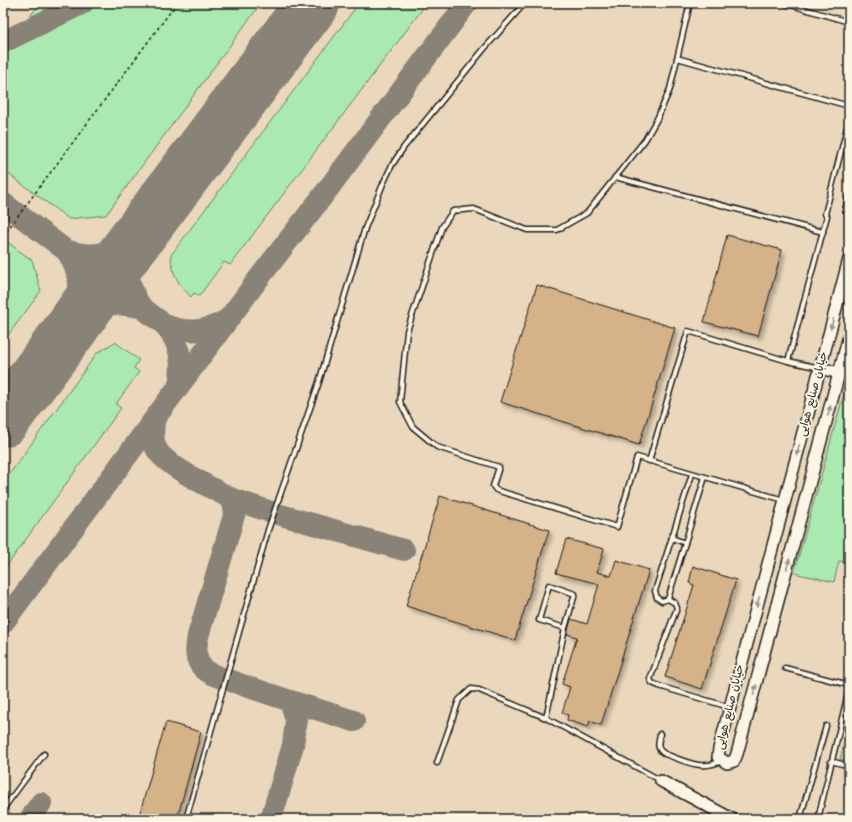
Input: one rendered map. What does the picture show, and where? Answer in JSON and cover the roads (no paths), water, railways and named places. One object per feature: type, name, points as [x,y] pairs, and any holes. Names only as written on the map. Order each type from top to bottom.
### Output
[{"type":"street","name":"خیابان صنایع هوایی","points":[[849,259],[719,749],[718,757],[727,763],[734,761],[748,713],[849,336]]},
{"type":"street","points":[[820,368],[839,373]]},
{"type":"street","points":[[785,500],[804,506]]},
{"type":"street","points":[[763,583],[782,588]]},
{"type":"street","points":[[730,707],[748,713]]},
{"type":"street","points":[[661,780],[732,819]]},
{"type":"lane","points":[[186,819],[268,530],[319,382],[365,228],[383,184],[392,165],[404,147],[484,49],[525,3]]},
{"type":"lane","points":[[690,3],[670,89],[658,117],[645,140],[587,213],[557,230],[527,230],[474,209],[454,211],[442,227],[407,330],[400,402],[413,427],[437,447],[499,467],[493,486],[496,490],[617,527],[637,457],[785,500]]},
{"type":"lane","points":[[784,3],[849,22]]},
{"type":"lane","points":[[677,58],[849,106]]},
{"type":"lane","points":[[788,361],[823,232],[827,216],[825,214],[849,120]]},
{"type":"lane","points":[[616,177],[823,232]]},
{"type":"lane","points":[[845,210],[849,196]]},
{"type":"lane","points":[[649,461],[688,330],[788,361],[820,368]]},
{"type":"lane","points":[[692,474],[655,591],[657,598],[662,601],[668,599],[676,603],[677,608],[650,679],[652,683],[730,707]]},
{"type":"lane","points":[[668,599],[705,477]]},
{"type":"lane","points":[[672,538],[685,543]]},
{"type":"lane","points":[[546,718],[565,628],[575,594],[549,585],[539,620],[565,628]]},
{"type":"lane","points":[[785,668],[849,685]]},
{"type":"lane","points":[[437,763],[460,700],[470,689],[479,690],[546,718],[661,780]]},
{"type":"lane","points":[[818,819],[849,689]]},
{"type":"lane","points":[[800,819],[826,726]]},
{"type":"lane","points":[[660,734],[658,748],[665,754],[705,766],[712,766],[721,760]]},
{"type":"lane","points":[[3,809],[44,754]]},
{"type":"lane","points":[[831,761],[849,766]]}]
